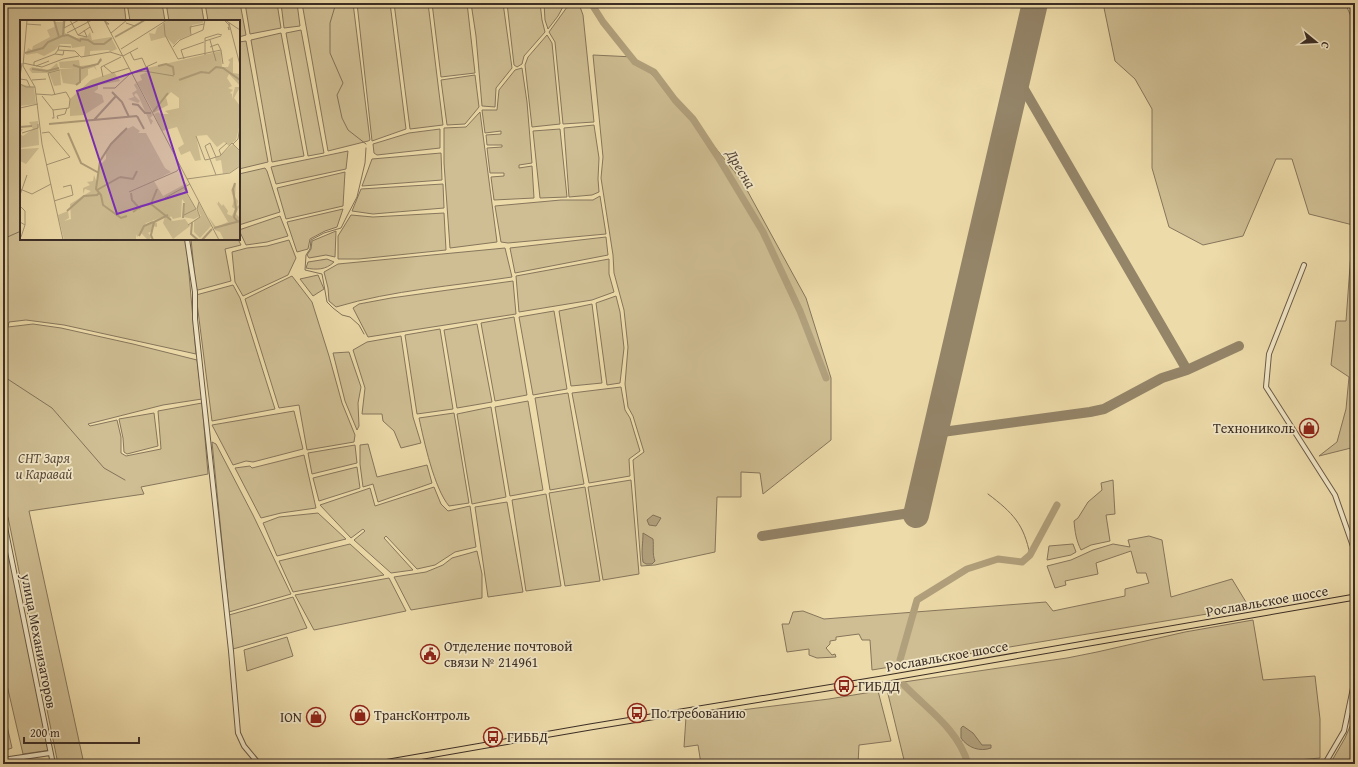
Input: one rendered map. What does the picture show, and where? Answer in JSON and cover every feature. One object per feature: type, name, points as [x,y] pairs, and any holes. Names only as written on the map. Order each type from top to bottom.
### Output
[{"type":"main road","name":"Рославльское шоссе","points":[[378,764],[590,727],[890,678],[1355,597]]},
{"type":"street","points":[[187,240],[195,292],[195,319],[231,651],[238,733],[244,746],[259,764]]},
{"type":"street","points":[[1304,265],[1269,354],[1266,387],[1335,495],[1355,552]]},
{"type":"street","name":"улица Механизаторов","points":[[4,522],[53,764]]},
{"type":"street","points":[[1327,760],[1344,731],[1348,720],[1355,669]]},
{"type":"street","points":[[3,760],[50,753]]},
{"type":"green space","name":"СНТ Заря и Каравай","points":[[3,3],[124,3],[126,20],[20,20],[20,240],[186,240],[196,354],[64,325],[26,320],[9,322],[8,327],[33,324],[61,328],[197,360],[202,399],[163,405],[88,424],[90,426],[117,420],[121,437],[121,453],[126,456],[161,449],[158,411],[202,403],[208,474],[141,487],[144,494],[29,511],[84,764],[58,764],[8,517],[3,519]]},
{"type":"green space","points":[[127,3],[162,3],[165,20],[130,20]]},
{"type":"green space","points":[[166,3],[201,3],[204,20],[169,20]]},
{"type":"green space","points":[[205,3],[240,3],[246,35],[240,37],[240,20],[208,20]]},
{"type":"green space","points":[[245,3],[277,3],[281,28],[250,34]]},
{"type":"green space","points":[[281,3],[297,3],[300,26],[284,28]]},
{"type":"green space","points":[[302,3],[353,3],[370,140],[368,141],[328,151]]},
{"type":"green space","points":[[357,3],[390,3],[406,129],[372,141]]},
{"type":"green space","points":[[394,3],[428,3],[443,125],[410,129]]},
{"type":"green space","points":[[432,3],[467,3],[475,73],[441,77]]},
{"type":"green space","points":[[471,3],[503,3],[512,68],[496,88],[495,107],[482,106],[476,36]]},
{"type":"green space","points":[[507,3],[540,3],[545,32],[524,56],[522,64],[517,67],[514,65]]},
{"type":"green space","points":[[544,3],[565,3],[558,16],[548,29],[545,20]]},
{"type":"green space","points":[[570,3],[579,4],[583,15],[594,122],[563,124],[555,42],[549,32]]},
{"type":"green space","points":[[1103,3],[1345,3],[1355,25],[1355,447],[1319,456],[1337,442],[1346,409],[1349,377],[1331,365],[1336,321],[1346,321],[1353,225],[1309,214],[1292,159],[1276,159],[1243,236],[1203,245],[1169,227],[1152,168],[1152,109],[1135,79],[1115,61]]},
{"type":"green space","points":[[301,30],[324,153],[308,156],[286,33]]},
{"type":"green space","points":[[281,33],[304,156],[272,162],[251,40]]},
{"type":"green space","points":[[547,35],[552,43],[560,124],[532,127],[525,65],[528,57]]},
{"type":"green space","points":[[246,41],[268,162],[240,169],[240,42]]},
{"type":"green space","points":[[593,55],[634,57],[673,95],[742,181],[806,298],[831,378],[831,440],[763,494],[760,473],[741,472],[741,497],[717,497],[715,552],[655,565],[641,566],[633,460],[644,452],[633,416],[628,407],[625,384],[628,347],[624,310],[614,273],[613,255],[601,178],[603,157]]},
{"type":"green space","points":[[522,68],[527,102],[532,163],[519,165],[519,168],[532,166],[534,198],[494,200],[491,177],[504,176],[504,173],[490,173],[487,148],[502,147],[502,145],[487,145],[486,135],[501,134],[501,131],[485,133],[482,110],[497,110],[499,90],[515,70]]},
{"type":"green space","points":[[475,75],[479,107],[465,124],[447,125],[441,80]]},
{"type":"green space","points":[[480,112],[497,242],[450,248],[444,163],[444,128],[466,127]]},
{"type":"green space","points":[[594,125],[599,158],[599,192],[592,195],[569,197],[564,128]]},
{"type":"green space","points":[[440,129],[440,148],[377,155],[374,153],[373,144],[409,133]]},
{"type":"green space","points":[[560,129],[567,197],[540,198],[533,131]]},
{"type":"green space","points":[[348,151],[346,169],[276,184],[271,167]]},
{"type":"green space","points":[[441,153],[442,180],[362,186],[372,159]]},
{"type":"green space","points":[[265,168],[280,212],[240,225],[240,174]]},
{"type":"green space","points":[[345,172],[343,206],[286,219],[277,188]]},
{"type":"green space","points":[[443,184],[444,208],[373,214],[352,211],[361,189]]},
{"type":"green space","points":[[600,196],[606,234],[508,243],[501,242],[495,206],[561,200],[593,200]]},
{"type":"green space","points":[[343,209],[337,227],[325,231],[310,239],[308,249],[297,252],[287,222]]},
{"type":"green space","points":[[444,213],[446,250],[359,259],[338,259],[338,236],[351,215],[373,217]]},
{"type":"green space","points":[[280,216],[288,236],[267,242],[246,245],[240,230]]},
{"type":"green space","points":[[336,231],[335,257],[326,255],[309,258],[307,255],[311,249],[312,241]]},
{"type":"green space","points":[[606,237],[608,255],[515,273],[510,248]]},
{"type":"green space","points":[[191,240],[238,240],[241,245],[225,249],[231,281],[198,290],[196,289]]},
{"type":"green space","points":[[289,240],[296,258],[288,275],[243,296],[235,282],[232,252],[247,248],[267,246]]},
{"type":"green space","points":[[505,248],[512,277],[401,292],[336,307],[329,301],[328,288],[324,272],[338,264]]},
{"type":"green space","points":[[327,259],[334,262],[328,267],[321,269],[306,268],[308,262]]},
{"type":"green space","points":[[609,259],[609,274],[614,292],[592,300],[519,312],[516,276]]},
{"type":"green space","points":[[318,275],[324,289],[313,296],[300,279]]},
{"type":"green space","points":[[292,276],[312,302],[342,403],[355,435],[354,442],[307,450],[299,405],[279,408],[245,299]]},
{"type":"green space","points":[[513,281],[516,314],[368,337],[353,308],[359,304],[391,298]]},
{"type":"green space","points":[[233,285],[240,298],[275,409],[212,421],[196,295]]},
{"type":"green space","points":[[616,296],[620,312],[624,348],[620,383],[607,385],[596,303]]},
{"type":"green space","points":[[592,304],[602,383],[571,386],[559,311]]},
{"type":"green space","points":[[554,311],[567,389],[533,395],[519,317]]},
{"type":"green space","points":[[514,317],[527,395],[495,401],[481,323]]},
{"type":"green space","points":[[477,324],[492,402],[457,408],[444,330]]},
{"type":"green space","points":[[440,329],[453,409],[417,414],[405,335]]},
{"type":"green space","points":[[401,336],[413,417],[421,443],[401,448],[394,431],[383,421],[382,414],[362,414],[365,388],[353,350],[367,342]]},
{"type":"green space","points":[[349,352],[361,387],[358,403],[359,426],[357,430],[345,401],[333,353]]},
{"type":"green space","points":[[621,387],[625,410],[630,418],[640,451],[629,459],[630,476],[589,483],[572,393]]},
{"type":"green space","points":[[568,393],[584,484],[550,490],[535,398]]},
{"type":"green space","points":[[528,401],[543,490],[510,496],[495,407]]},
{"type":"green space","points":[[491,407],[506,497],[472,504],[457,414]]},
{"type":"green space","points":[[294,411],[303,449],[253,462],[246,461],[233,465],[212,425]]},
{"type":"green space","points":[[154,413],[158,446],[127,454],[124,452],[119,419]]},
{"type":"green space","points":[[454,413],[469,503],[449,506],[434,476],[419,418]]},
{"type":"green space","points":[[212,442],[216,444],[253,515],[291,594],[229,612]]},
{"type":"green space","points":[[368,444],[377,477],[427,465],[432,483],[378,502],[373,484],[363,487],[360,464],[360,445]]},
{"type":"green space","points":[[355,445],[357,463],[312,474],[308,453]]},
{"type":"green space","points":[[304,455],[316,508],[281,513],[261,518],[235,468],[250,466],[252,468]]},
{"type":"green space","points":[[357,467],[360,488],[319,501],[313,478]]},
{"type":"green space","points":[[631,480],[639,574],[603,580],[588,487]]},
{"type":"green space","points":[[1113,480],[1115,514],[1106,515],[1110,541],[1091,545],[1081,550],[1076,536],[1074,521],[1078,518],[1088,502],[1102,490],[1101,483]]},
{"type":"green space","points":[[434,487],[441,504],[448,511],[470,506],[476,547],[455,552],[435,565],[417,569],[386,536],[384,538],[413,570],[391,573],[354,540],[365,531],[363,529],[351,538],[320,505],[370,488],[375,506]]},
{"type":"green space","points":[[585,487],[600,581],[565,586],[549,493]]},
{"type":"green space","points":[[546,494],[561,586],[526,591],[512,500]]},
{"type":"green space","points":[[507,502],[523,592],[488,597],[475,507]]},
{"type":"green space","points":[[318,513],[346,539],[277,556],[263,523],[279,517]]},
{"type":"green space","points":[[3,519],[51,750],[23,754],[3,668]]},
{"type":"green space","points":[[1149,536],[1162,540],[1171,597],[1232,579],[1249,607],[872,670],[870,640],[862,640],[859,634],[836,637],[836,640],[830,641],[830,644],[826,648],[832,655],[835,654],[836,657],[817,658],[809,655],[809,649],[787,652],[782,624],[789,624],[793,612],[803,611],[824,619],[1046,602],[1053,611],[1125,596],[1125,589],[1149,583],[1146,573],[1137,573],[1131,551],[1096,563],[1098,574],[1065,581],[1066,585],[1055,588],[1047,566],[1071,560],[1093,550],[1113,544],[1130,547],[1128,540]]},
{"type":"green space","points":[[350,544],[384,575],[293,592],[279,561]]},
{"type":"green space","points":[[1073,544],[1076,552],[1071,555],[1047,560],[1049,546]]},
{"type":"green space","points":[[477,551],[482,574],[482,598],[411,610],[394,577],[426,572],[443,565],[452,558]]},
{"type":"green space","points":[[389,578],[406,611],[314,630],[295,595]]},
{"type":"green space","points":[[293,597],[307,628],[233,649],[229,615]]},
{"type":"green space","points":[[1253,620],[1263,680],[1315,676],[1320,719],[1320,758],[1257,764],[905,764],[888,694],[890,684],[1067,658],[1185,632]]},
{"type":"green space","points":[[287,637],[293,656],[247,671],[244,650]]},
{"type":"green space","points":[[878,691],[891,741],[859,745],[858,764],[701,764],[698,745],[684,747],[686,717],[829,699]]},
{"type":"green space","points":[[3,708],[12,748],[3,751]]},
{"type":"green space","points":[[1355,715],[1355,764],[1330,764],[1345,738]]},
{"type":"shaded area","points":[[653,515],[661,518],[656,526],[649,525],[647,520]]},
{"type":"shaded area","points":[[643,533],[653,539],[655,561],[652,564],[646,564],[643,562]]},
{"type":"shaded area","points":[[963,726],[973,733],[982,745],[991,745],[991,748],[983,750],[971,747],[967,744],[961,738],[961,728]]},
{"type":"waterway","points":[[336,3],[330,23],[330,53],[343,83],[337,95],[342,118],[348,130],[366,144]]},
{"type":"waterway","name":"Дресна","points":[[591,3],[603,22],[635,62],[654,72],[675,100],[693,119],[718,157],[763,232],[800,311],[826,378]]},
{"type":"waterway","points":[[364,334],[359,325],[350,317],[342,315],[327,302],[322,274],[305,270],[306,255],[310,249],[311,240],[324,233],[341,228],[357,197],[365,163],[366,148]]},
{"type":"waterway","points":[[3,239],[20,231]]},
{"type":"waterway","name":"Дресна","points":[[3,264],[5,266],[3,319]]},
{"type":"waterway","points":[[3,376],[52,408],[104,468],[125,480]]},
{"type":"waterway","points":[[988,494],[1011,513],[1021,527],[1030,555]]},
{"type":"waterway","points":[[900,660],[917,600],[967,569],[998,559],[1022,562],[1030,555],[1057,505]]},
{"type":"waterway","points":[[904,685],[950,730],[957,740],[968,764]]},
{"type":"taxiway","points":[[1017,77],[1187,370]]},
{"type":"taxiway","points":[[935,433],[1104,409],[1162,378],[1187,370],[1239,346]]},
{"type":"taxiway","points":[[762,536],[916,512]]},
{"type":"runway","points":[[916,515],[1035,3]]},
{"type":"place","name":"Технониколь","points":[[1309,428]]},
{"type":"place","name":"Отделение почтовой связи № 214961","points":[[430,654]]},
{"type":"place","name":"ГИБДД","points":[[844,686]]},
{"type":"place","name":"По требованию","points":[[637,713]]},
{"type":"place","name":"ТрансКонтроль","points":[[360,715]]},
{"type":"place","name":"ION","points":[[316,717]]},
{"type":"place","name":"ГИББД","points":[[493,737]]}]
